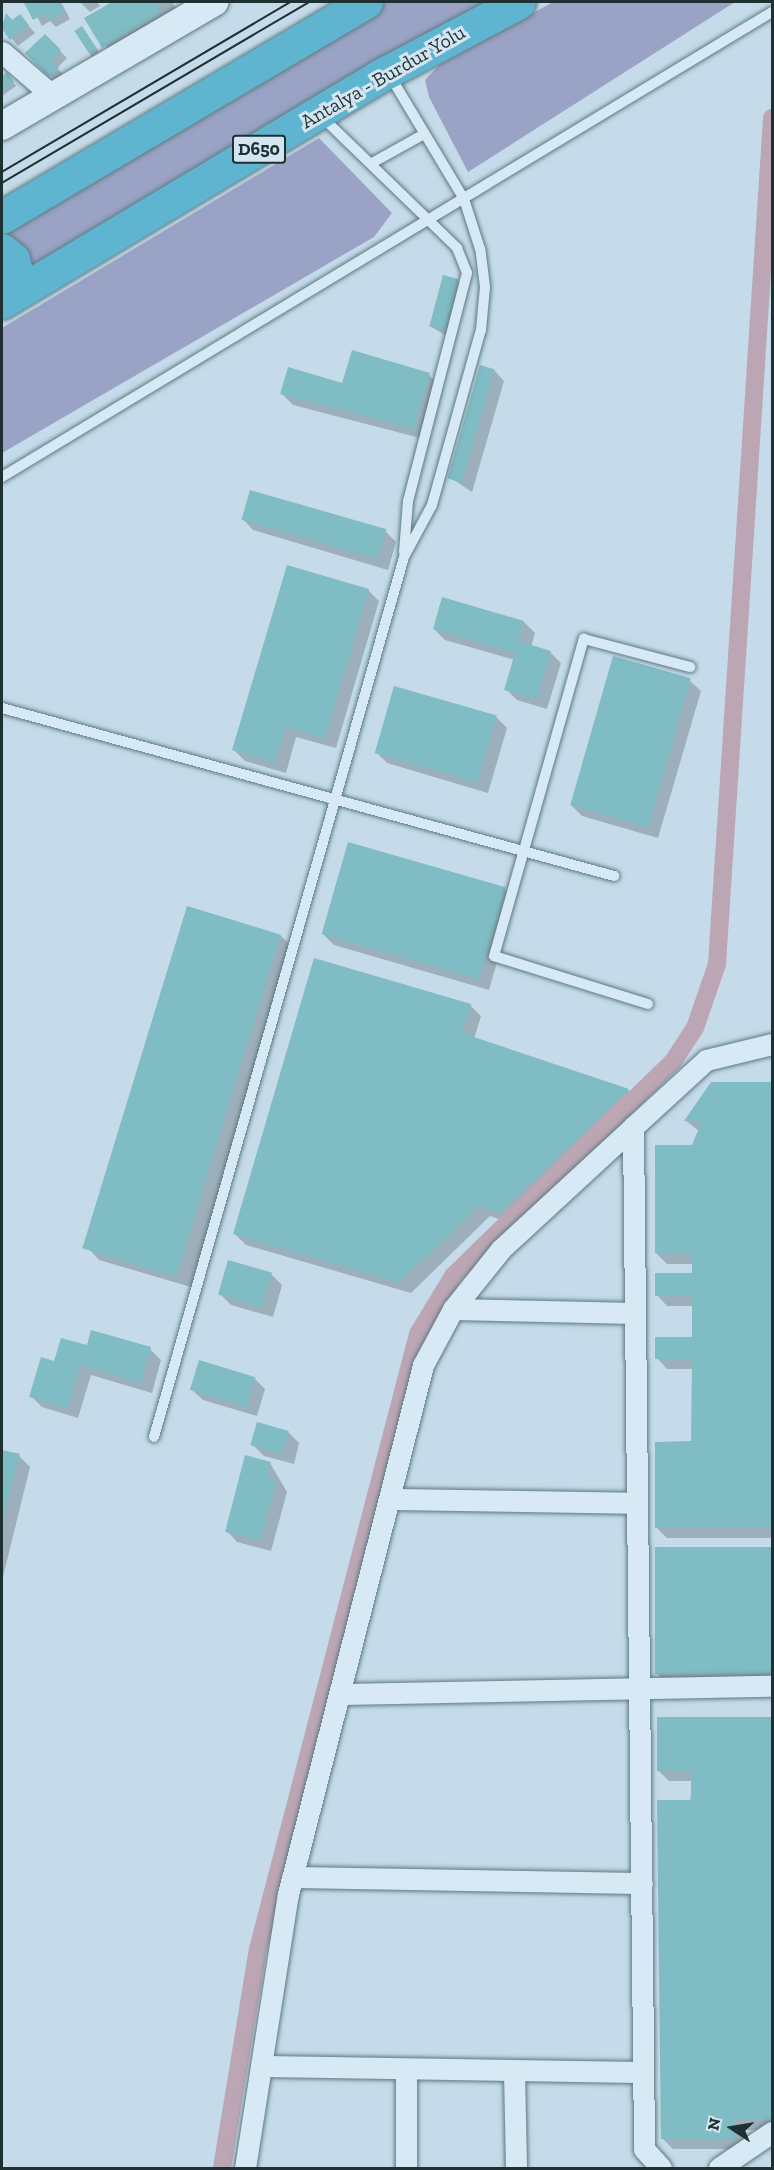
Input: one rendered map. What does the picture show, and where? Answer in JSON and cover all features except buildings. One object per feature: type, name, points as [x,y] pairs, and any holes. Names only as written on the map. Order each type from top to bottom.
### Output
[{"type":"highway","points":[[2,217],[366,2]]},
{"type":"highway","name":"Antalya - Burdur Yolu","points":[[2,301],[387,72],[519,2]]},
{"type":"highway","points":[[2,250],[13,259],[16,271],[2,301]]},
{"type":"street","points":[[2,126],[214,2]]},
{"type":"street","points":[[2,52],[53,96]]},
{"type":"street","points":[[245,2169],[292,1877],[391,1499],[423,1365],[453,1310],[501,1249],[633,1127],[706,1060],[772,1044]]},
{"type":"street","points":[[633,1127],[644,2149],[661,2169]]},
{"type":"street","points":[[453,1310],[635,1313]]},
{"type":"street","points":[[391,1499],[638,1503]]},
{"type":"street","points":[[340,1694],[772,1686]]},
{"type":"street","points":[[292,1877],[642,1883]]},
{"type":"street","points":[[261,2066],[644,2072]]},
{"type":"street","points":[[406,2070],[406,2169]]},
{"type":"street","points":[[514,2071],[516,2169]]},
{"type":"street","points":[[719,2169],[772,2132]]},
{"type":"lane","points":[[2,477],[772,12]]},
{"type":"lane","points":[[387,72],[464,199],[483,275],[478,341],[432,505],[404,557]]},
{"type":"lane","points":[[154,1437],[404,557],[408,501],[466,277],[457,248],[425,221],[372,163],[319,114]]},
{"type":"lane","points":[[372,163],[424,134]]},
{"type":"lane","points":[[466,277],[483,275]]},
{"type":"lane","points":[[648,1004],[494,956],[584,639],[690,667]]},
{"type":"lane","points":[[2,708],[614,876]]},
{"type":"shaded area","points":[[383,2],[485,2],[32,274],[25,250],[2,234]]},
{"type":"shaded area","points":[[553,2],[735,2],[468,172],[429,97],[425,80],[439,65]]},
{"type":"shaded area","points":[[319,138],[392,213],[374,237],[2,453],[2,328]]},
{"type":"waterway","points":[[222,2168],[258,1949],[418,1334],[453,1276],[674,1060],[695,1028],[717,964],[772,118]]},
{"type":"tram line","points":[[2,172],[291,2]]},
{"type":"tram line","points":[[2,183],[309,2]]}]
